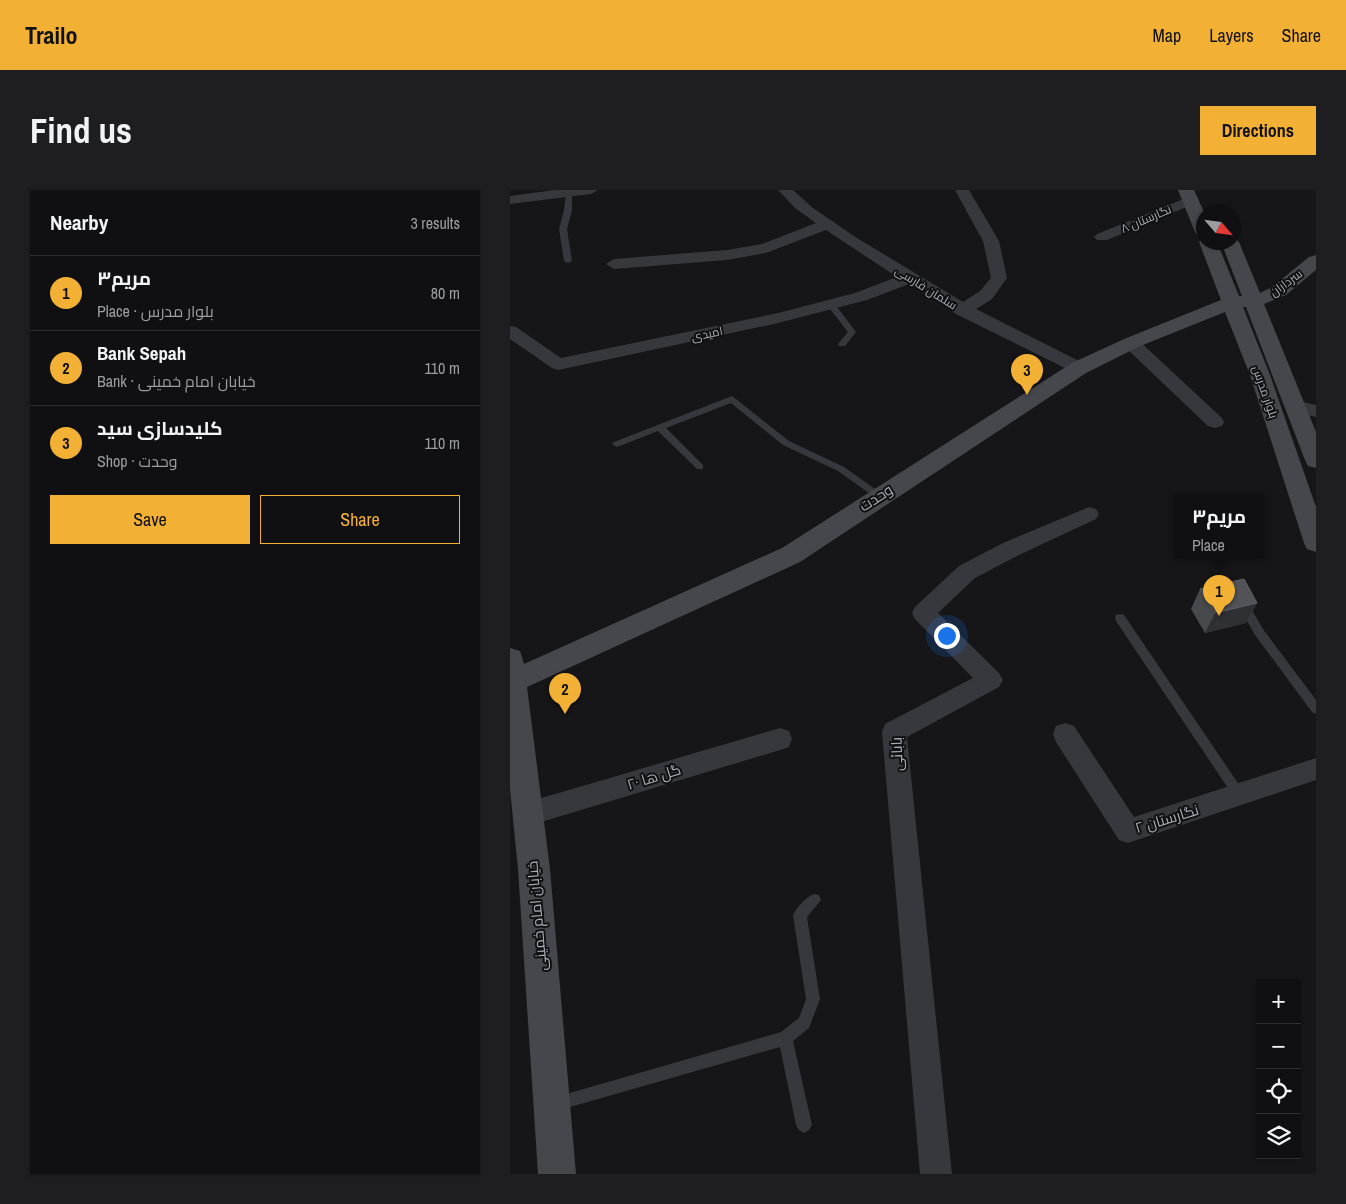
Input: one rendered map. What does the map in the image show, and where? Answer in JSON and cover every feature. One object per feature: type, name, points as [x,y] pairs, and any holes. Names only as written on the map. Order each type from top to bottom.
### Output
[{"type":"main road","points":[[1188,195],[1196,214]]},
{"type":"main road","name":"بلوار مدرس","points":[[1213,250],[1243,301],[1295,406],[1316,460]]},
{"type":"main road","points":[[1232,250],[1243,301]]},
{"type":"main road","name":"سرداران","points":[[1243,301],[1279,291],[1316,261]]},
{"type":"main road","name":"بلوار مدرس","points":[[1243,301],[1260,375],[1316,543]]},
{"type":"main road","name":"وحدت","points":[[511,674],[791,555],[1078,368],[1131,343],[1243,301]]},
{"type":"main road","name":"خیابان امام خمینی","points":[[511,674],[528,814],[557,1174]]},
{"type":"street","points":[[510,200],[590,190]]},
{"type":"street","name":"سلمان فارسی","points":[[785,190],[828,224],[909,278],[962,310],[1078,368]]},
{"type":"street","points":[[962,190],[991,241],[999,278],[986,295],[962,310]]},
{"type":"street","name":"نگارستان ۸","points":[[1102,237],[1188,195]]},
{"type":"street","points":[[614,264],[727,255],[766,248],[828,224]]},
{"type":"street","name":"امیدی","points":[[510,331],[558,364],[721,331],[831,305],[879,290],[909,278]]},
{"type":"street","points":[[1131,343],[1215,422]]},
{"type":"street","points":[[1295,406],[1316,411]]},
{"type":"street","name":"بابائی","points":[[936,1174],[894,732],[991,680],[923,613],[967,572],[1011,548],[1089,514]]},
{"type":"street","name":"نگارستان ۲","points":[[1065,734],[1128,831],[1240,796],[1316,769]]},
{"type":"street","name":"گل ها ۲۰","points":[[528,814],[780,739]]},
{"type":"lane","points":[[568,261],[563,229],[568,210],[569,192]]},
{"type":"lane","points":[[831,305],[852,332],[842,344]]},
{"type":"lane","points":[[617,444],[732,399],[786,443],[841,469],[879,496]]},
{"type":"lane","points":[[659,427],[700,467]]},
{"type":"lane","points":[[1234,589],[1259,632],[1316,709]]},
{"type":"lane","points":[[1120,618],[1240,796]]},
{"type":"lane","points":[[552,1105],[784,1038],[804,1023],[813,999],[800,915],[814,900]]},
{"type":"lane","points":[[784,1038],[804,1124]]},
{"type":"building","points":[[1244,579],[1257,603],[1215,613],[1200,589]]},
{"type":"place","name":"کلیدسازی سید","points":[[1027,395]]},
{"type":"place","name":"مریم۳","points":[[1219,616]]},
{"type":"place","name":"Bank Sepah","points":[[565,714]]}]
